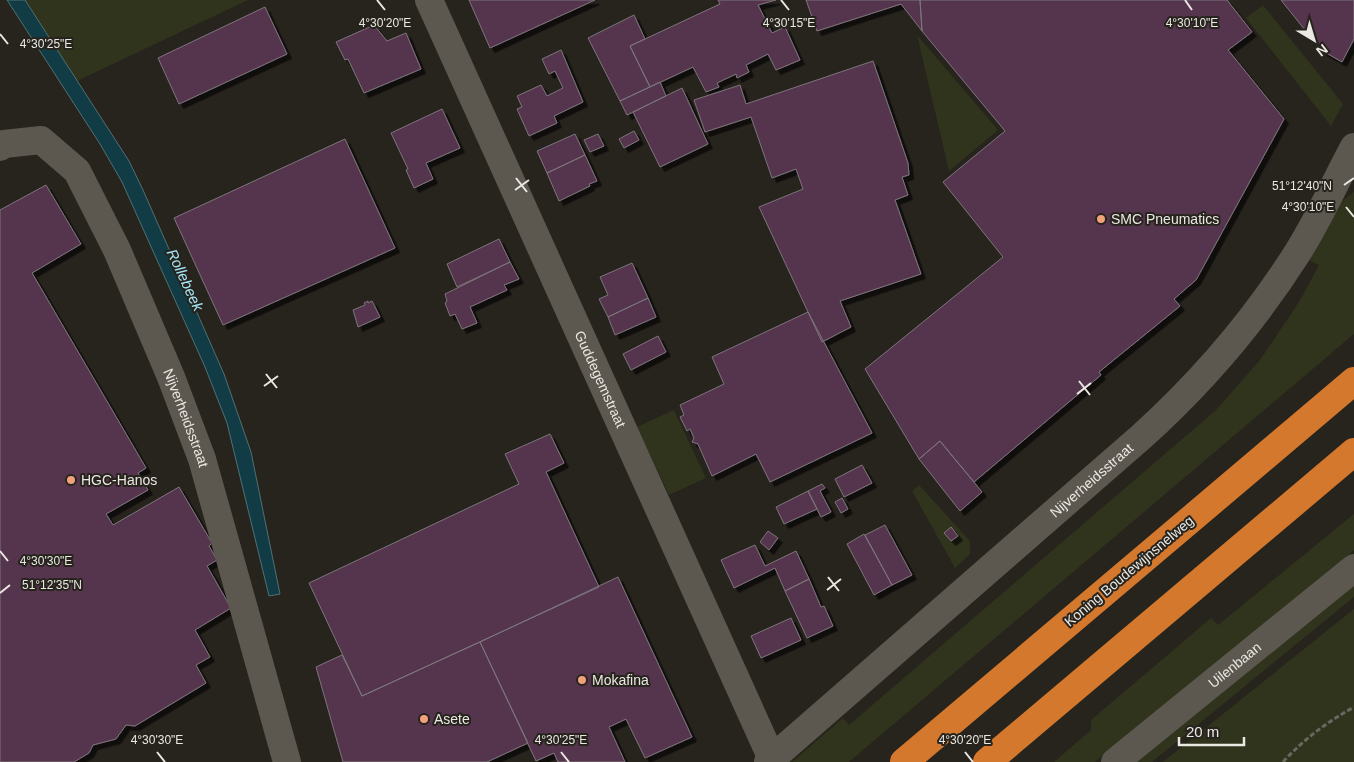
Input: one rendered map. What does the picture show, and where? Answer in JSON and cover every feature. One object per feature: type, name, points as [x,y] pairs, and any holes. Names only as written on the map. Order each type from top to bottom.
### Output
[{"type":"highway","name":"Koning Boudewijnsnelweg","points":[[904,762],[1354,381]]},
{"type":"highway","points":[[987,762],[1354,452]]},
{"type":"street","name":"Guddegemstraat","points":[[429,0],[770,760]]},
{"type":"street","name":"Nijverheidsstraat","points":[[0,147],[41,140],[77,171],[117,250],[171,377],[202,459],[287,762]]},
{"type":"street","name":"Nijverheidsstraat","points":[[770,760],[1182,400],[1216,364],[1258,311],[1297,253],[1354,147]]},
{"type":"street","name":"Uilenbaan","points":[[1115,762],[1354,568]]},
{"type":"path","points":[[1283,762],[1298,745],[1327,722],[1354,707]]},
{"type":"green space","points":[[25,0],[248,0],[77,81]]},
{"type":"green space","points":[[1263,5],[1343,104],[1331,126],[1246,18]]},
{"type":"green space","points":[[917,35],[998,130],[949,171]]},
{"type":"green space","points":[[1354,192],[1354,334],[849,762],[792,762],[843,718],[849,725],[1216,410],[1260,360],[1299,302],[1319,265],[1309,260],[1341,202]]},
{"type":"green space","points":[[674,410],[706,478],[669,495],[637,427]]},
{"type":"green space","points":[[919,485],[970,541],[970,554],[955,568],[912,491]]},
{"type":"green space","points":[[1354,514],[1354,550],[1095,762],[1054,762],[1091,730],[1091,720],[1211,618],[1218,625]]},
{"type":"green space","points":[[1354,585],[1354,597],[1152,762],[1137,762]]},
{"type":"green space","points":[[1354,609],[1354,762],[1163,762]]},
{"type":"water","points":[[7,0],[25,0],[129,161],[143,190],[224,374],[251,452],[280,594],[269,596],[227,423],[205,367],[122,182],[100,144]]},
{"type":"building","points":[[469,0],[595,0],[490,48]]},
{"type":"building","points":[[718,0],[776,0],[758,5],[772,33],[785,27],[800,60],[776,70],[768,54],[746,65],[749,72],[737,78],[736,74],[717,83],[719,87],[706,92],[693,67],[650,87],[630,46],[720,4]]},
{"type":"building","points":[[806,0],[920,0],[922,31],[901,4],[817,31]]},
{"type":"building","name":"SMC Pneumatics","points":[[920,0],[1227,0],[1252,32],[1228,50],[1284,119],[1196,280],[1174,299],[1180,306],[1099,372],[1101,375],[974,482],[940,441],[919,459],[865,369],[1003,257],[943,182],[1005,131],[922,31]]},
{"type":"building","points":[[1281,0],[1354,0],[1354,39],[1342,62],[1321,50]]},
{"type":"building","points":[[265,7],[287,54],[179,104],[158,58]]},
{"type":"building","points":[[634,15],[645,39],[630,46],[650,87],[620,101],[588,38]]},
{"type":"building","points":[[374,25],[387,41],[406,33],[421,69],[364,93],[348,59],[345,60],[336,42]]},
{"type":"building","points":[[561,50],[583,102],[554,116],[557,123],[529,136],[517,109],[522,107],[517,96],[541,85],[547,96],[563,88],[555,71],[549,74],[542,59]]},
{"type":"building","points":[[873,61],[908,163],[909,175],[902,177],[908,195],[895,200],[921,274],[840,301],[851,327],[822,342],[759,207],[803,189],[796,169],[772,178],[751,117],[705,132],[694,100],[740,85],[746,104]]},
{"type":"building","points":[[660,82],[666,96],[627,115],[620,101]]},
{"type":"building","points":[[682,88],[708,144],[660,167],[633,112]]},
{"type":"building","points":[[442,109],[460,148],[426,163],[433,179],[414,188],[406,170],[408,169],[391,133]]},
{"type":"building","points":[[634,131],[639,140],[624,148],[619,139]]},
{"type":"building","points":[[575,134],[585,155],[547,173],[537,151]]},
{"type":"building","points":[[598,134],[604,146],[590,152],[584,140]]},
{"type":"building","points":[[345,139],[395,248],[223,325],[174,218]]},
{"type":"building","points":[[585,155],[597,181],[559,201],[547,173]]},
{"type":"building","name":"HGC-Hanos","points":[[46,185],[81,244],[32,273],[146,468],[138,473],[148,490],[106,514],[113,525],[179,487],[212,543],[209,546],[217,560],[207,566],[231,608],[195,630],[210,657],[196,665],[206,683],[135,726],[126,725],[116,739],[93,745],[89,753],[74,762],[0,762],[0,210]]},
{"type":"building","points":[[499,239],[510,262],[457,287],[447,264]]},
{"type":"building","points":[[510,262],[519,279],[504,285],[507,290],[470,307],[477,323],[462,329],[455,314],[450,316],[445,303],[447,301],[445,294]]},
{"type":"building","points":[[632,263],[648,298],[608,317],[599,299],[608,295],[600,277]]},
{"type":"building","points":[[648,298],[656,317],[615,335],[608,317]]},
{"type":"building","points":[[368,301],[368,303],[372,301],[380,317],[358,327],[353,310],[365,305],[364,303]]},
{"type":"building","points":[[808,312],[872,433],[770,482],[756,454],[712,476],[698,444],[692,442],[694,438],[690,429],[687,431],[680,417],[684,415],[680,405],[724,384],[712,357]]},
{"type":"building","points":[[658,336],[666,352],[631,370],[623,354]]},
{"type":"building","points":[[550,434],[564,463],[546,472],[599,587],[362,696],[309,583],[519,484],[505,454]]},
{"type":"building","points":[[940,441],[982,492],[960,511],[919,459]]},
{"type":"building","points":[[862,465],[872,483],[844,497],[835,479]]},
{"type":"building","points":[[822,484],[825,488],[820,491],[831,512],[821,517],[808,491]]},
{"type":"building","points":[[808,491],[817,509],[784,524],[776,507]]},
{"type":"building","points":[[842,498],[848,509],[841,513],[835,502]]},
{"type":"building","points":[[885,525],[912,575],[892,585],[865,535]]},
{"type":"building","points":[[951,527],[958,536],[951,541],[944,533]]},
{"type":"building","points":[[768,531],[778,538],[769,550],[760,542]]},
{"type":"building","points":[[864,534],[892,585],[874,595],[847,544]]},
{"type":"building","points":[[755,545],[765,566],[796,551],[809,579],[785,591],[775,568],[734,588],[721,560]]},
{"type":"building","name":"Mokafina","points":[[618,577],[692,737],[645,758],[626,719],[609,727],[625,762],[558,762],[554,753],[536,761],[480,642]]},
{"type":"building","points":[[809,579],[821,607],[824,606],[833,626],[807,638],[785,591]]},
{"type":"building","points":[[791,618],[801,640],[761,658],[751,636]]},
{"type":"building","name":"Asete","points":[[480,642],[528,743],[487,762],[343,762],[316,667],[342,655],[362,696]]},
{"type":"place","name":"SMC Pneumatics","points":[[1101,219]]},
{"type":"place","name":"HGC-Hanos","points":[[71,480]]},
{"type":"place","name":"Mokafina","points":[[582,680]]},
{"type":"place","name":"Asete","points":[[424,719]]},
{"type":"water label","name":"Rollebeek","points":[[185,280]]}]
